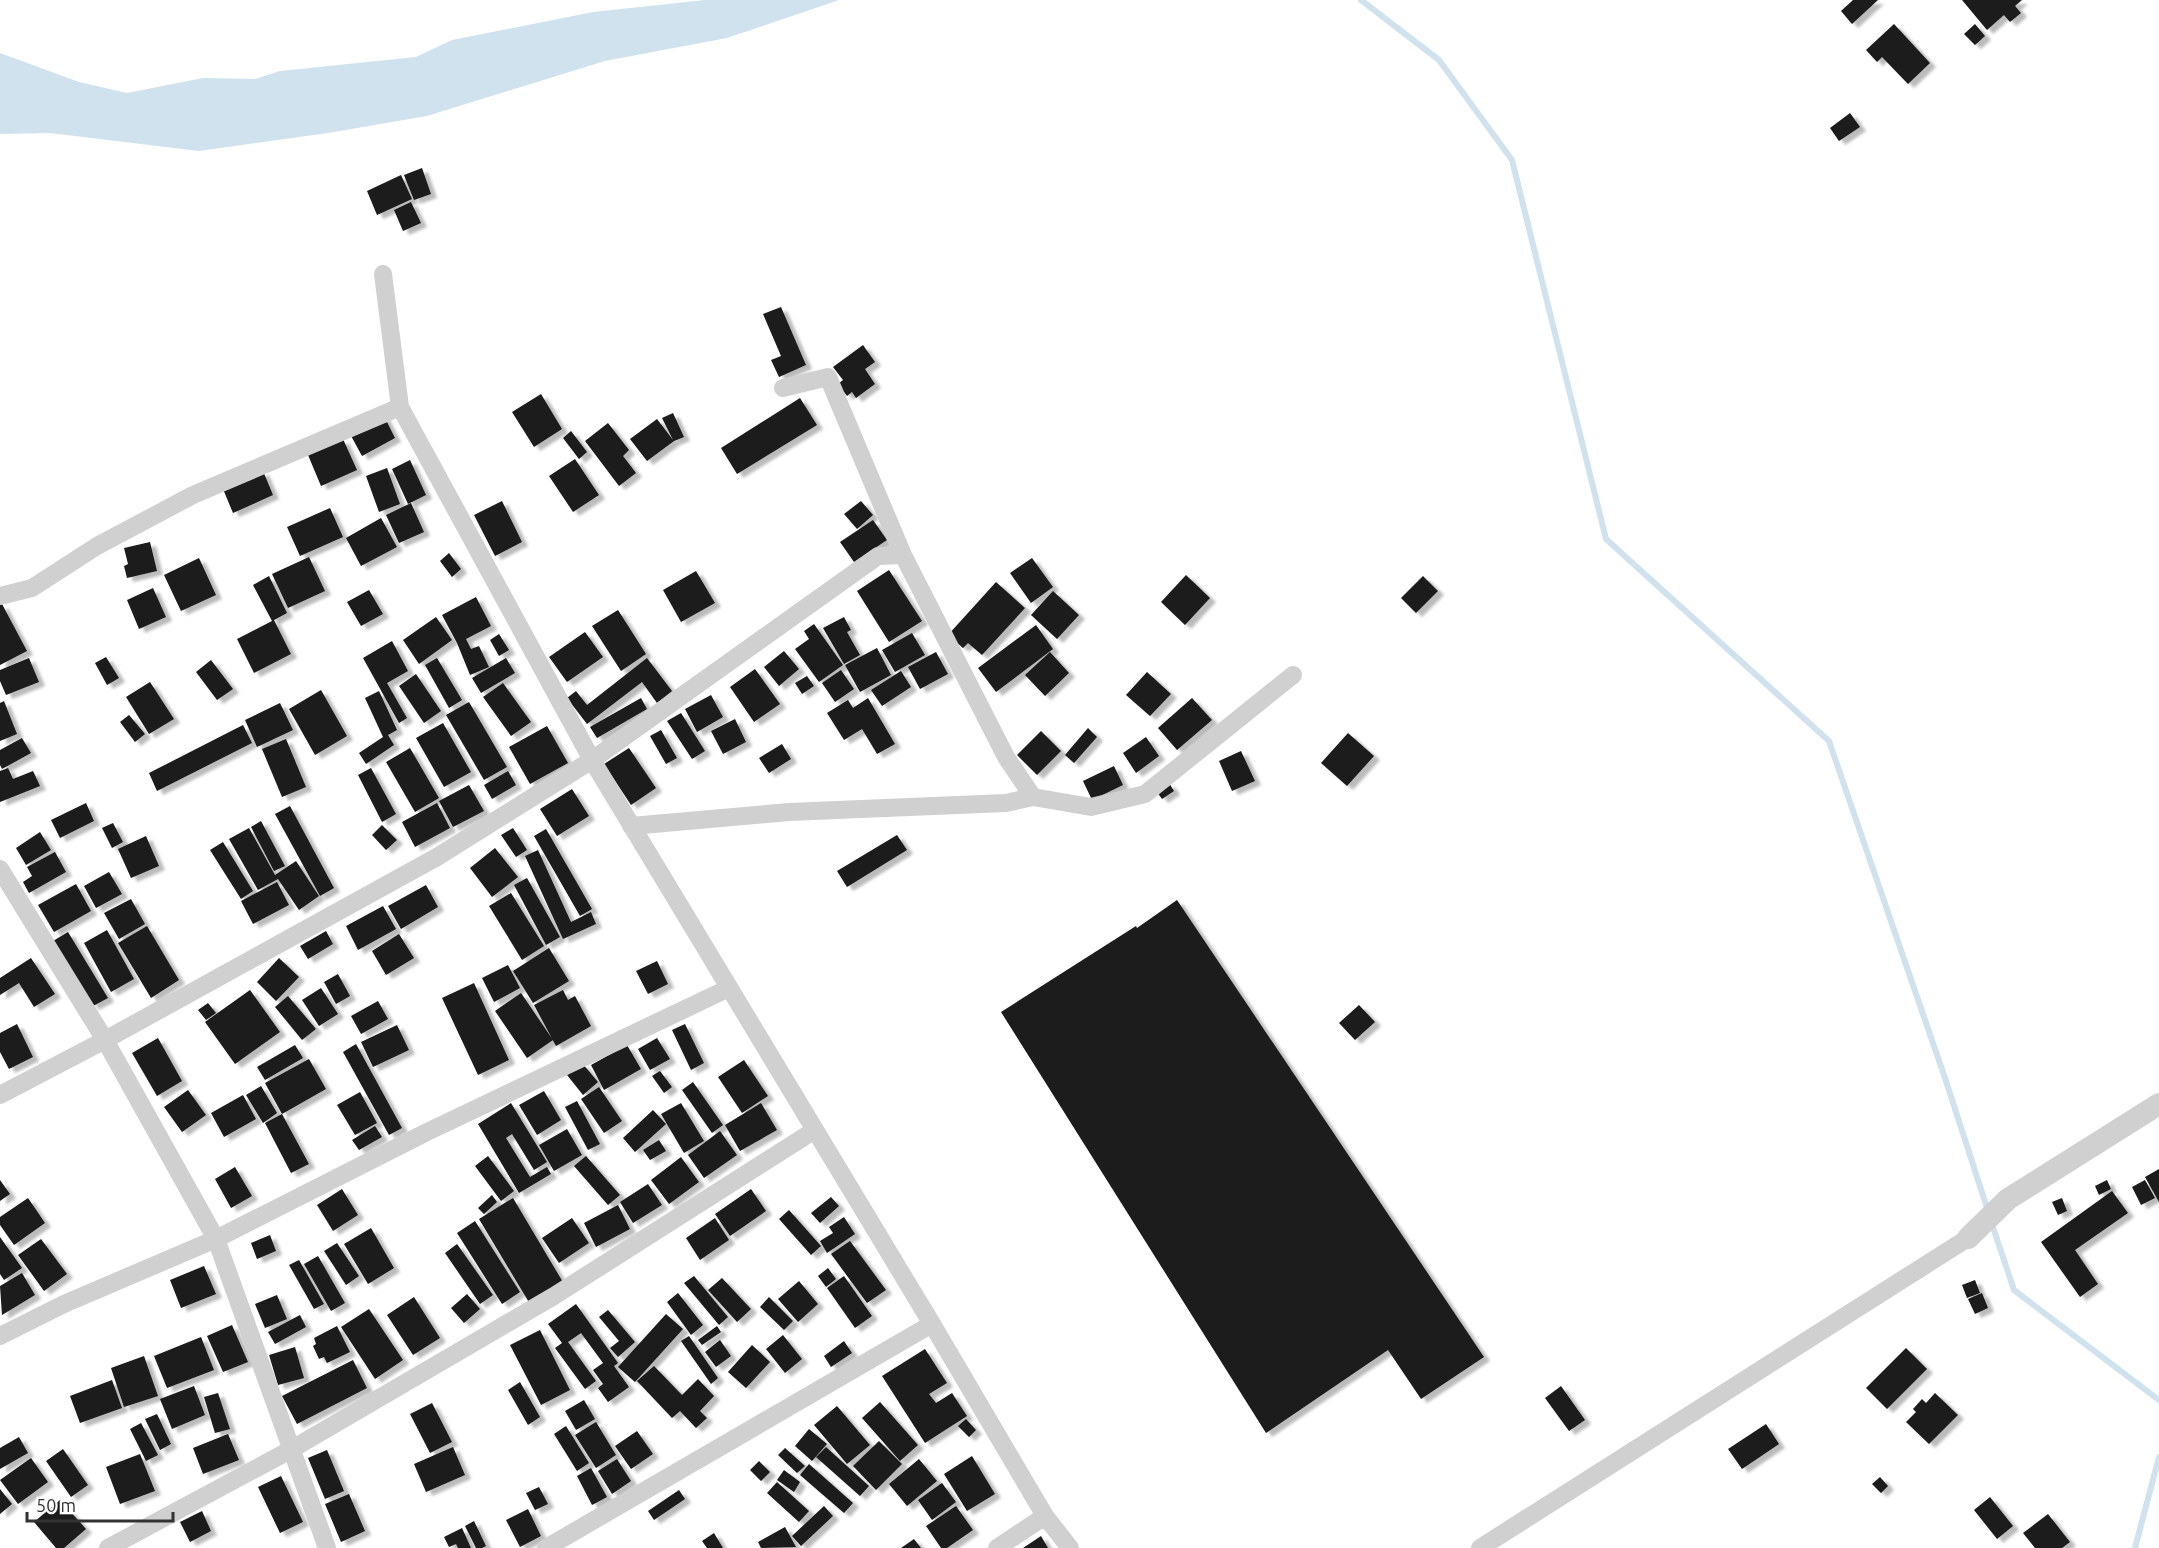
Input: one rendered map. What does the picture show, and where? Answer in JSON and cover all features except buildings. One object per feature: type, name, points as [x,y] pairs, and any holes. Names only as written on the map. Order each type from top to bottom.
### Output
[{"type":"street","points":[[383,274],[400,407],[592,760],[1045,1516],[1070,1548]]},
{"type":"street","points":[[783,388],[828,377],[903,555],[1006,757],[1033,797]]},
{"type":"street","points":[[0,596],[32,588],[97,546],[193,495],[400,407]]},
{"type":"street","points":[[0,1095],[105,1040],[436,856],[592,760],[878,556],[903,555]]},
{"type":"street","points":[[632,826],[789,812],[1006,803],[1033,797],[1091,807],[1145,794],[1293,675]]},
{"type":"street","points":[[0,869],[105,1040],[216,1239],[327,1548]]},
{"type":"street","points":[[0,1336],[64,1304],[216,1239],[427,1132],[729,988]]},
{"type":"street","points":[[1480,1548],[1968,1238],[2008,1199],[2159,1104]]},
{"type":"street","points":[[108,1548],[292,1449],[554,1296],[815,1130]]},
{"type":"street","points":[[546,1548],[932,1324]]},
{"type":"street","points":[[997,1548],[1045,1516]]},
{"type":"water","points":[[705,0],[839,0],[727,38],[605,61],[427,116],[328,133],[199,151],[50,133],[0,134],[0,53],[79,82],[127,93],[203,78],[255,79],[280,71],[416,57],[452,40],[593,12]]},
{"type":"waterway","points":[[1361,0],[1439,60],[1512,160],[1606,539],[1829,741],[1946,1081],[1988,1211]]},
{"type":"waterway","points":[[1991,1221],[2014,1290],[2159,1400]]},
{"type":"waterway","points":[[2135,1548],[2159,1457]]}]
